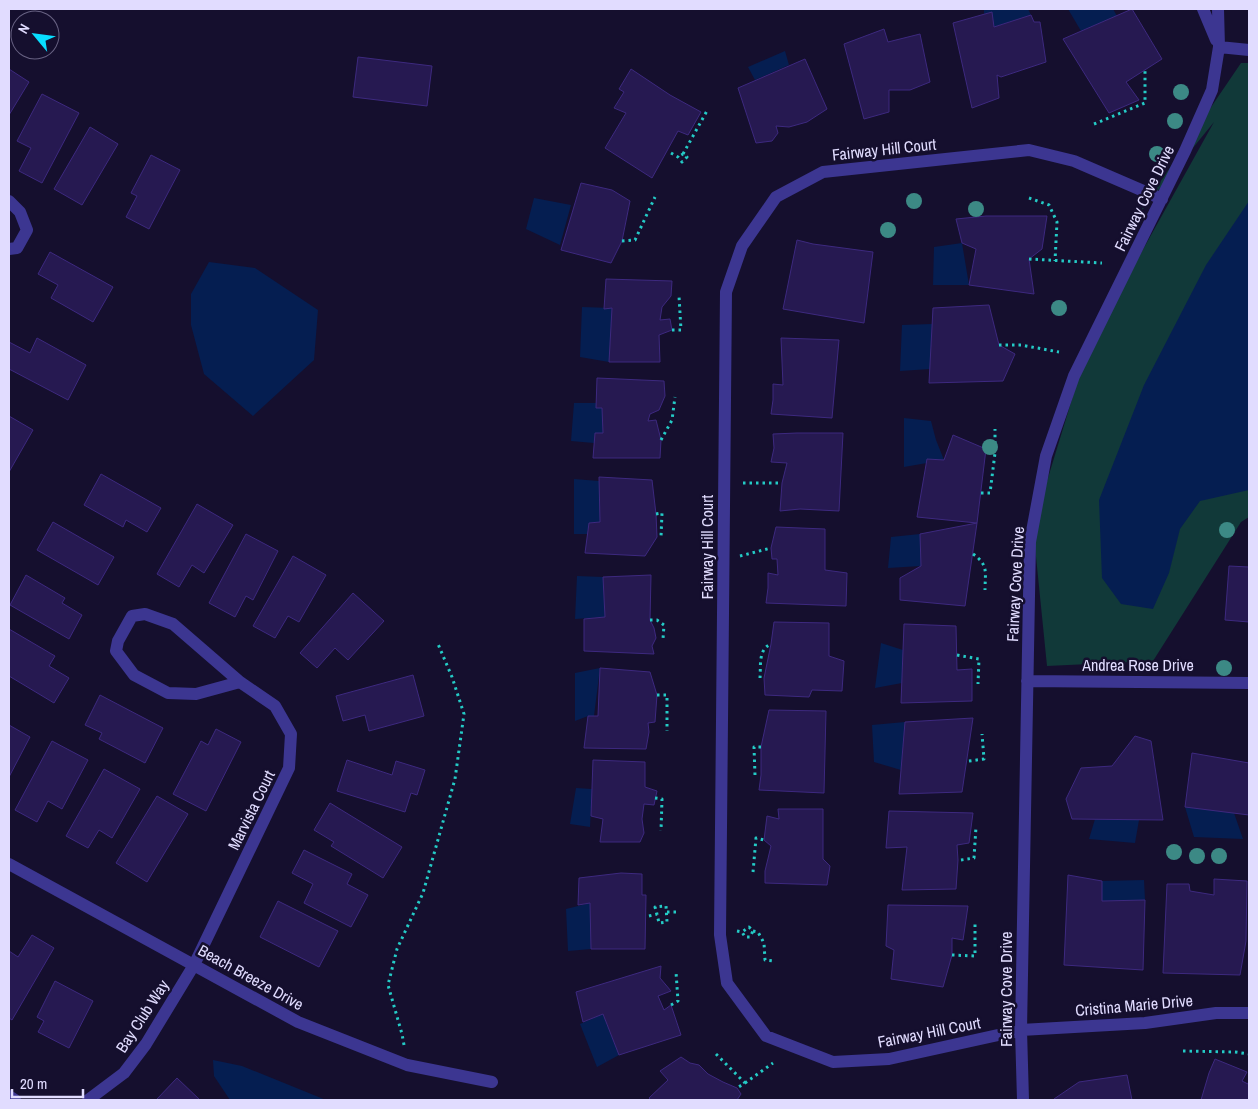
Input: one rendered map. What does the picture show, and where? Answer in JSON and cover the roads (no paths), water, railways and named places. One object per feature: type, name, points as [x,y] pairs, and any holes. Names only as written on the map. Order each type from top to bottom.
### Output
[{"type":"street","points":[[1203,9],[1219,46],[1249,50]]},
{"type":"street","name":"Fairway Cove Drive","points":[[1023,1100],[1021,1030],[1030,542],[1046,456],[1074,376],[1162,199],[1212,90],[1219,46],[1218,9]]},
{"type":"street","name":"Fairway Hill Court","points":[[1021,1030],[889,1059],[833,1062],[766,1036],[727,983],[720,935],[726,292],[742,246],[776,197],[823,172],[1029,150],[1074,161],[1162,199]]},
{"type":"street","points":[[9,201],[20,212],[27,230],[17,248],[9,249]]},
{"type":"street","name":"Marvista Court","points":[[194,964],[289,768],[291,734],[275,706],[240,682],[173,624],[145,614],[132,616],[118,641],[116,651],[134,675],[168,693],[196,694],[240,682]]},
{"type":"street","name":"Andrea Rose Drive","points":[[1027,681],[1249,683]]},
{"type":"street","name":"Beach Breeze Drive","points":[[9,864],[298,1022],[406,1065],[492,1082]]},
{"type":"street","name":"Bay Club Way","points":[[88,1100],[124,1073],[146,1044],[194,964]]},
{"type":"street","name":"Cristina Marie Drive","points":[[1021,1030],[1145,1023],[1216,1013],[1249,1013]]},
{"type":"street","points":[[9,1096],[15,1100]]},
{"type":"water","points":[[984,9],[1028,9],[1031,15],[994,27],[992,12],[984,14]]},
{"type":"water","points":[[1068,9],[1113,9],[1117,16],[1081,31]]},
{"type":"water","points":[[785,51],[789,65],[755,80],[748,67]]},
{"type":"water","points":[[534,198],[571,205],[560,245],[526,229]]},
{"type":"water","points":[[1249,201],[1249,490],[1200,501],[1180,529],[1169,573],[1153,609],[1121,604],[1102,578],[1099,500],[1144,385],[1206,265]]},
{"type":"water","points":[[962,243],[969,285],[933,285],[934,247]]},
{"type":"water","points":[[209,262],[255,268],[318,310],[314,360],[253,416],[204,374],[191,325],[191,294]]},
{"type":"water","points":[[582,307],[612,308],[609,362],[580,357]]},
{"type":"water","points":[[932,324],[930,369],[900,371],[902,325]]},
{"type":"water","points":[[574,403],[596,403],[596,408],[602,408],[603,433],[595,433],[594,443],[571,441]]},
{"type":"water","points":[[904,418],[931,421],[944,460],[904,467]]},
{"type":"water","points":[[574,479],[599,481],[600,522],[589,523],[587,534],[574,534]]},
{"type":"water","points":[[920,534],[921,566],[888,568],[891,537]]},
{"type":"water","points":[[577,576],[603,577],[605,617],[575,619]]},
{"type":"water","points":[[881,643],[903,650],[902,683],[875,688]]},
{"type":"water","points":[[600,668],[594,716],[588,716],[575,721],[575,673]]},
{"type":"water","points":[[905,722],[901,770],[874,762],[872,725]]},
{"type":"water","points":[[576,788],[592,789],[590,827],[570,824]]},
{"type":"water","points":[[1185,807],[1234,813],[1243,839],[1194,837]]},
{"type":"water","points":[[1095,819],[1139,820],[1135,843],[1089,839]]},
{"type":"water","points":[[1144,880],[1145,900],[1102,901],[1102,881]]},
{"type":"water","points":[[590,903],[591,949],[568,951],[566,909]]},
{"type":"water","points":[[603,1014],[619,1055],[597,1067],[580,1024]]},
{"type":"water","points":[[213,1060],[242,1066],[326,1100],[230,1100],[214,1076]]}]
